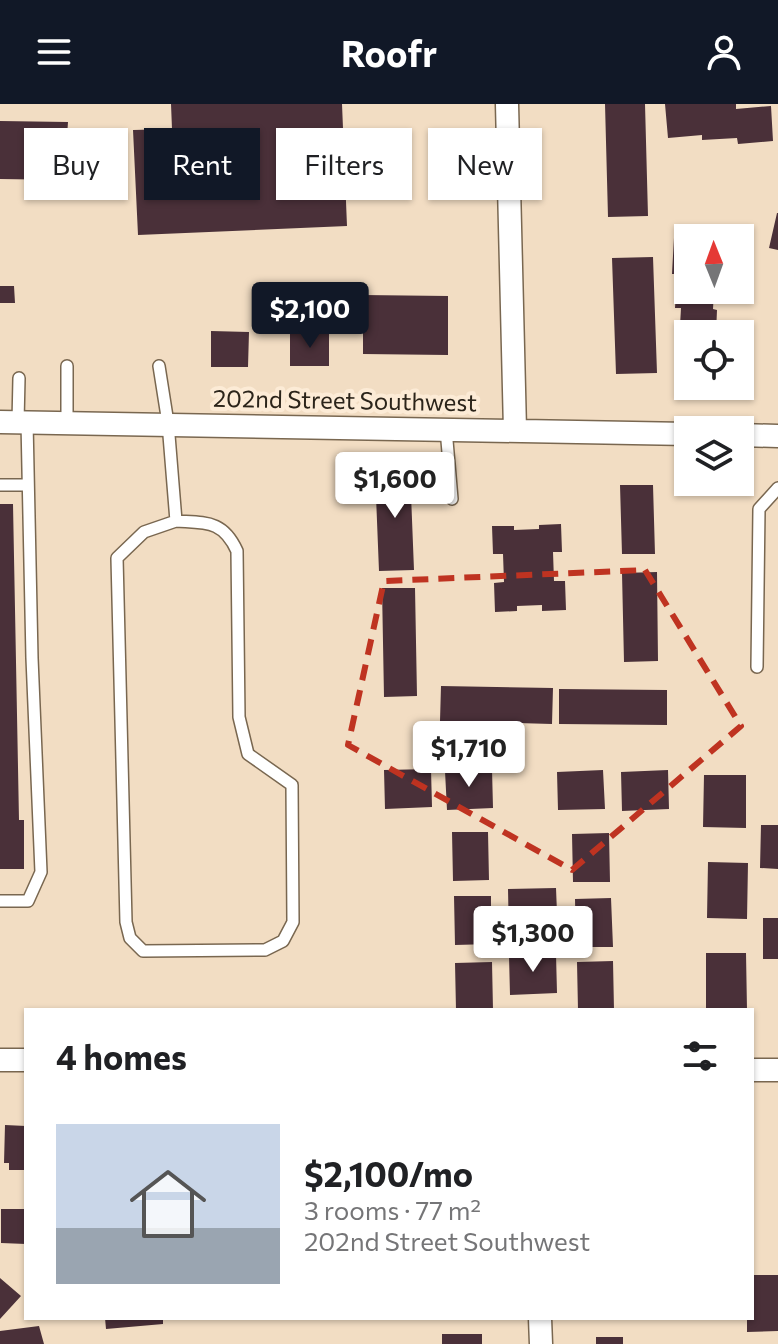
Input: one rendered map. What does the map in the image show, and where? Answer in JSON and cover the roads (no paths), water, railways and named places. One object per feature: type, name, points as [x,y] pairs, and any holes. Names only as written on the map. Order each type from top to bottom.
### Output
[{"type":"street","points":[[507,104],[515,430]]},
{"type":"street","name":"202nd Street Southwest","points":[[15,422],[674,434]]},
{"type":"street","points":[[754,435],[778,436]]},
{"type":"street","points":[[0,1060],[24,1060]]},
{"type":"street","points":[[754,1070],[778,1070]]},
{"type":"street","points":[[540,1320],[541,1344]]},
{"type":"lane","points":[[67,366],[67,422]]},
{"type":"lane","points":[[159,366],[168,423],[176,521]]},
{"type":"lane","points":[[0,901],[28,901],[41,872],[28,485],[15,422],[19,378]]},
{"type":"lane","points":[[446,428],[452,499]]},
{"type":"lane","points":[[0,485],[28,485]]},
{"type":"lane","points":[[757,667],[759,509],[778,488]]},
{"type":"lane","points":[[176,521],[210,523],[229,534],[237,551],[239,717],[248,754],[292,785],[293,922],[283,941],[265,950],[143,951],[130,938],[126,922],[117,558],[144,532],[176,521]]}]
